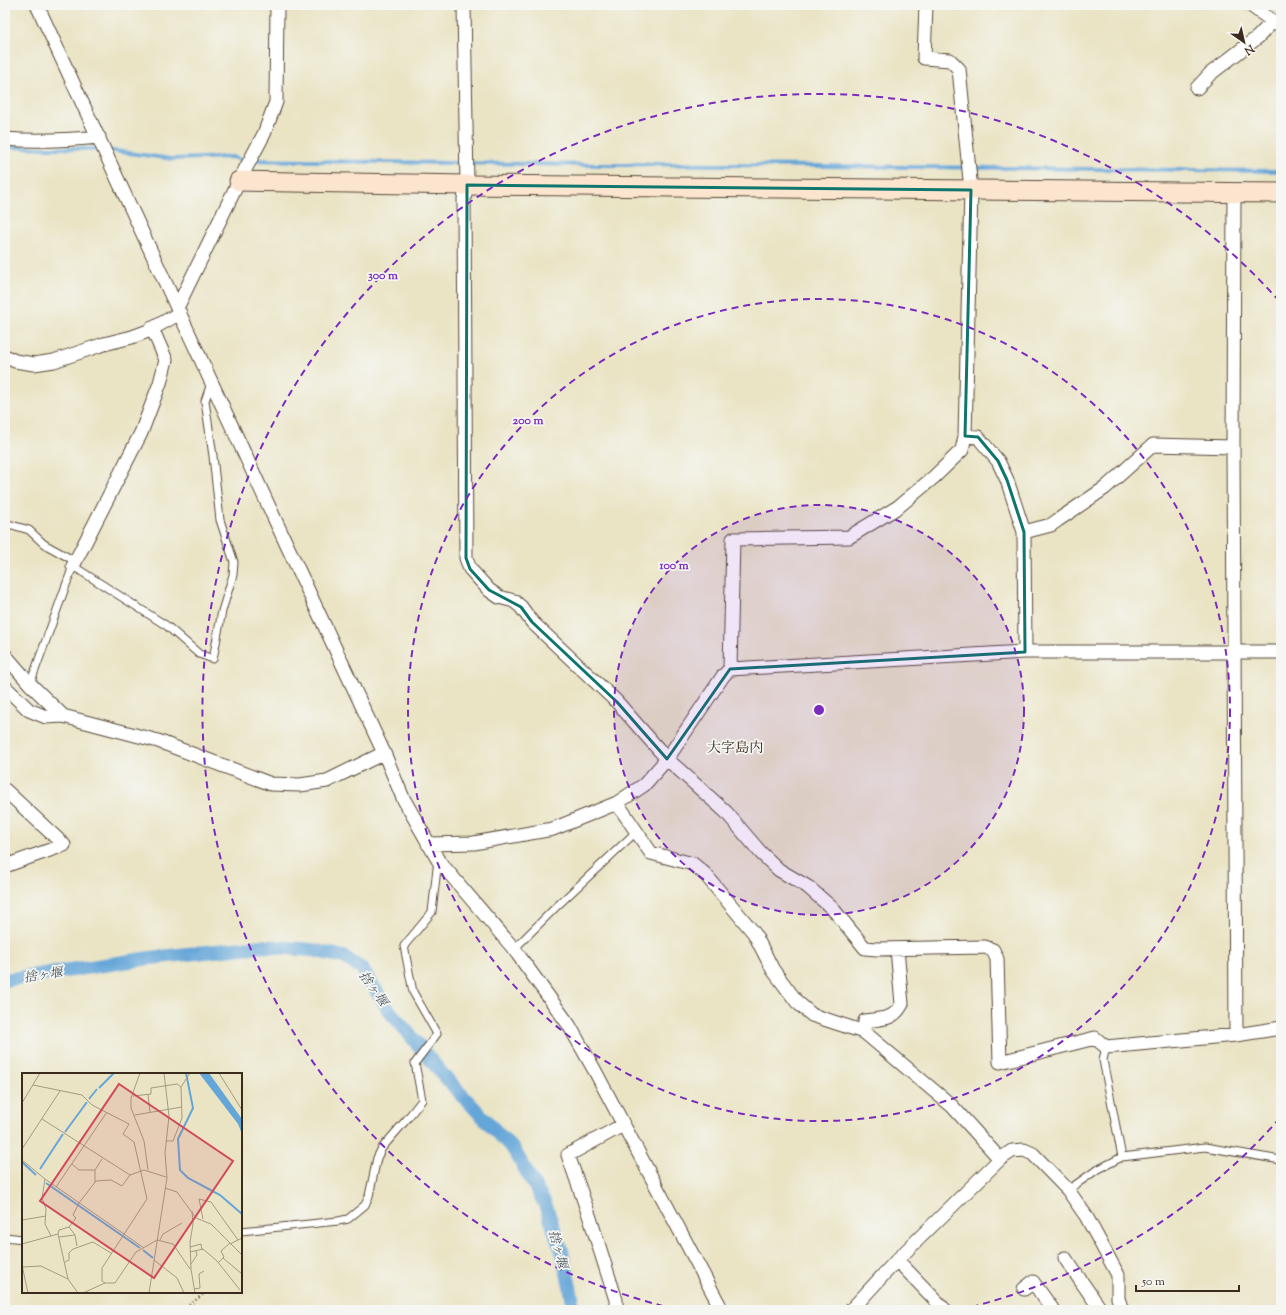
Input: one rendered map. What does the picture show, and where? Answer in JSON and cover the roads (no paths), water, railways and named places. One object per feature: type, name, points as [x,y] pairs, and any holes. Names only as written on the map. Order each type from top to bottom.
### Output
[{"type":"street","points":[[37,5],[384,753],[402,798],[438,860],[514,949],[570,1025],[722,1310]]},
{"type":"street","points":[[5,356],[15,361],[34,364],[47,362],[132,337],[152,328],[178,310],[239,181],[264,134],[276,102],[277,5]]},
{"type":"street","points":[[464,5],[467,185],[464,199],[466,558],[470,570],[489,590],[499,597],[514,600],[532,622],[617,702],[667,759],[726,812],[761,853],[779,870],[808,887],[833,909],[865,948],[897,949],[985,947],[994,950],[997,959],[1000,1062],[1095,1038],[1106,1047],[1236,1035],[1281,1028]]},
{"type":"street","points":[[730,669],[733,539],[849,537],[898,507],[934,477],[962,450],[965,436],[970,190],[960,69],[950,60],[924,58],[926,5]]},
{"type":"street","points":[[1198,88],[1210,74],[1277,24],[1250,5]]},
{"type":"street","points":[[5,139],[62,140],[99,137]]},
{"type":"street","points":[[239,181],[467,185],[1281,193]]},
{"type":"street","points":[[1234,193],[1236,1035]]},
{"type":"street","points":[[74,564],[141,432],[160,383],[166,360],[152,328]]},
{"type":"street","points":[[965,436],[978,437],[998,461],[1007,480],[1024,532],[1025,652]]},
{"type":"street","points":[[1024,532],[1051,525],[1105,488],[1153,445],[1234,447]]},
{"type":"street","points":[[428,844],[474,844],[553,829],[616,803],[644,785],[667,759],[723,676],[730,669],[1025,652],[1281,652]]},
{"type":"street","points":[[5,655],[30,684],[63,716]]},
{"type":"street","points":[[5,687],[29,710],[46,717],[63,716],[158,741],[271,784],[300,785],[328,781],[384,753]]},
{"type":"street","points":[[5,790],[64,845],[5,866]]},
{"type":"street","points":[[616,803],[651,853],[693,864],[706,874],[754,933],[773,970],[797,1002],[812,1015],[864,1032],[952,1106],[1000,1159]]},
{"type":"street","points":[[864,1032],[865,1020],[891,1016],[898,1012],[902,1004],[897,949]]},
{"type":"street","points":[[616,1310],[616,1300],[568,1155],[624,1125]]},
{"type":"street","points":[[852,1310],[897,1260],[1000,1159],[1012,1151],[1024,1150],[1033,1154],[1068,1190],[1086,1216],[1118,1275],[1120,1304],[1101,1310],[1065,1258]]},
{"type":"street","points":[[897,1260],[945,1310]]},
{"type":"street","points":[[1024,1289],[1033,1282],[1053,1310]]},
{"type":"lane","points":[[5,523],[29,530],[44,544],[167,626],[199,654],[213,659],[222,611],[233,575],[234,562],[220,520],[205,401],[211,382]]},
{"type":"lane","points":[[30,684],[74,564]]},
{"type":"lane","points":[[514,949],[556,907],[636,832]]},
{"type":"lane","points":[[242,1231],[348,1219],[365,1205],[369,1196],[377,1158],[382,1148],[422,1100],[416,1063],[437,1034],[413,992],[404,946],[432,912],[438,860]]},
{"type":"lane","points":[[1106,1047],[1103,1060],[1122,1157]]},
{"type":"lane","points":[[1068,1190],[1095,1171],[1122,1157],[1205,1147],[1281,1160]]},
{"type":"lane","points":[[5,1237],[22,1239]]},
{"type":"waterway","points":[[5,147],[101,149]]},
{"type":"waterway","points":[[107,150],[172,159],[233,157],[240,160],[602,165],[637,164],[1281,171]]},
{"type":"waterway","name":"捨ヶ堰","points":[[5,980],[150,958],[262,946],[312,950],[344,957],[362,969],[388,1009],[445,1077],[514,1150],[545,1204],[562,1251],[572,1296],[572,1310]]},
{"type":"district","name":"大字島内","points":[[735,747]]}]
